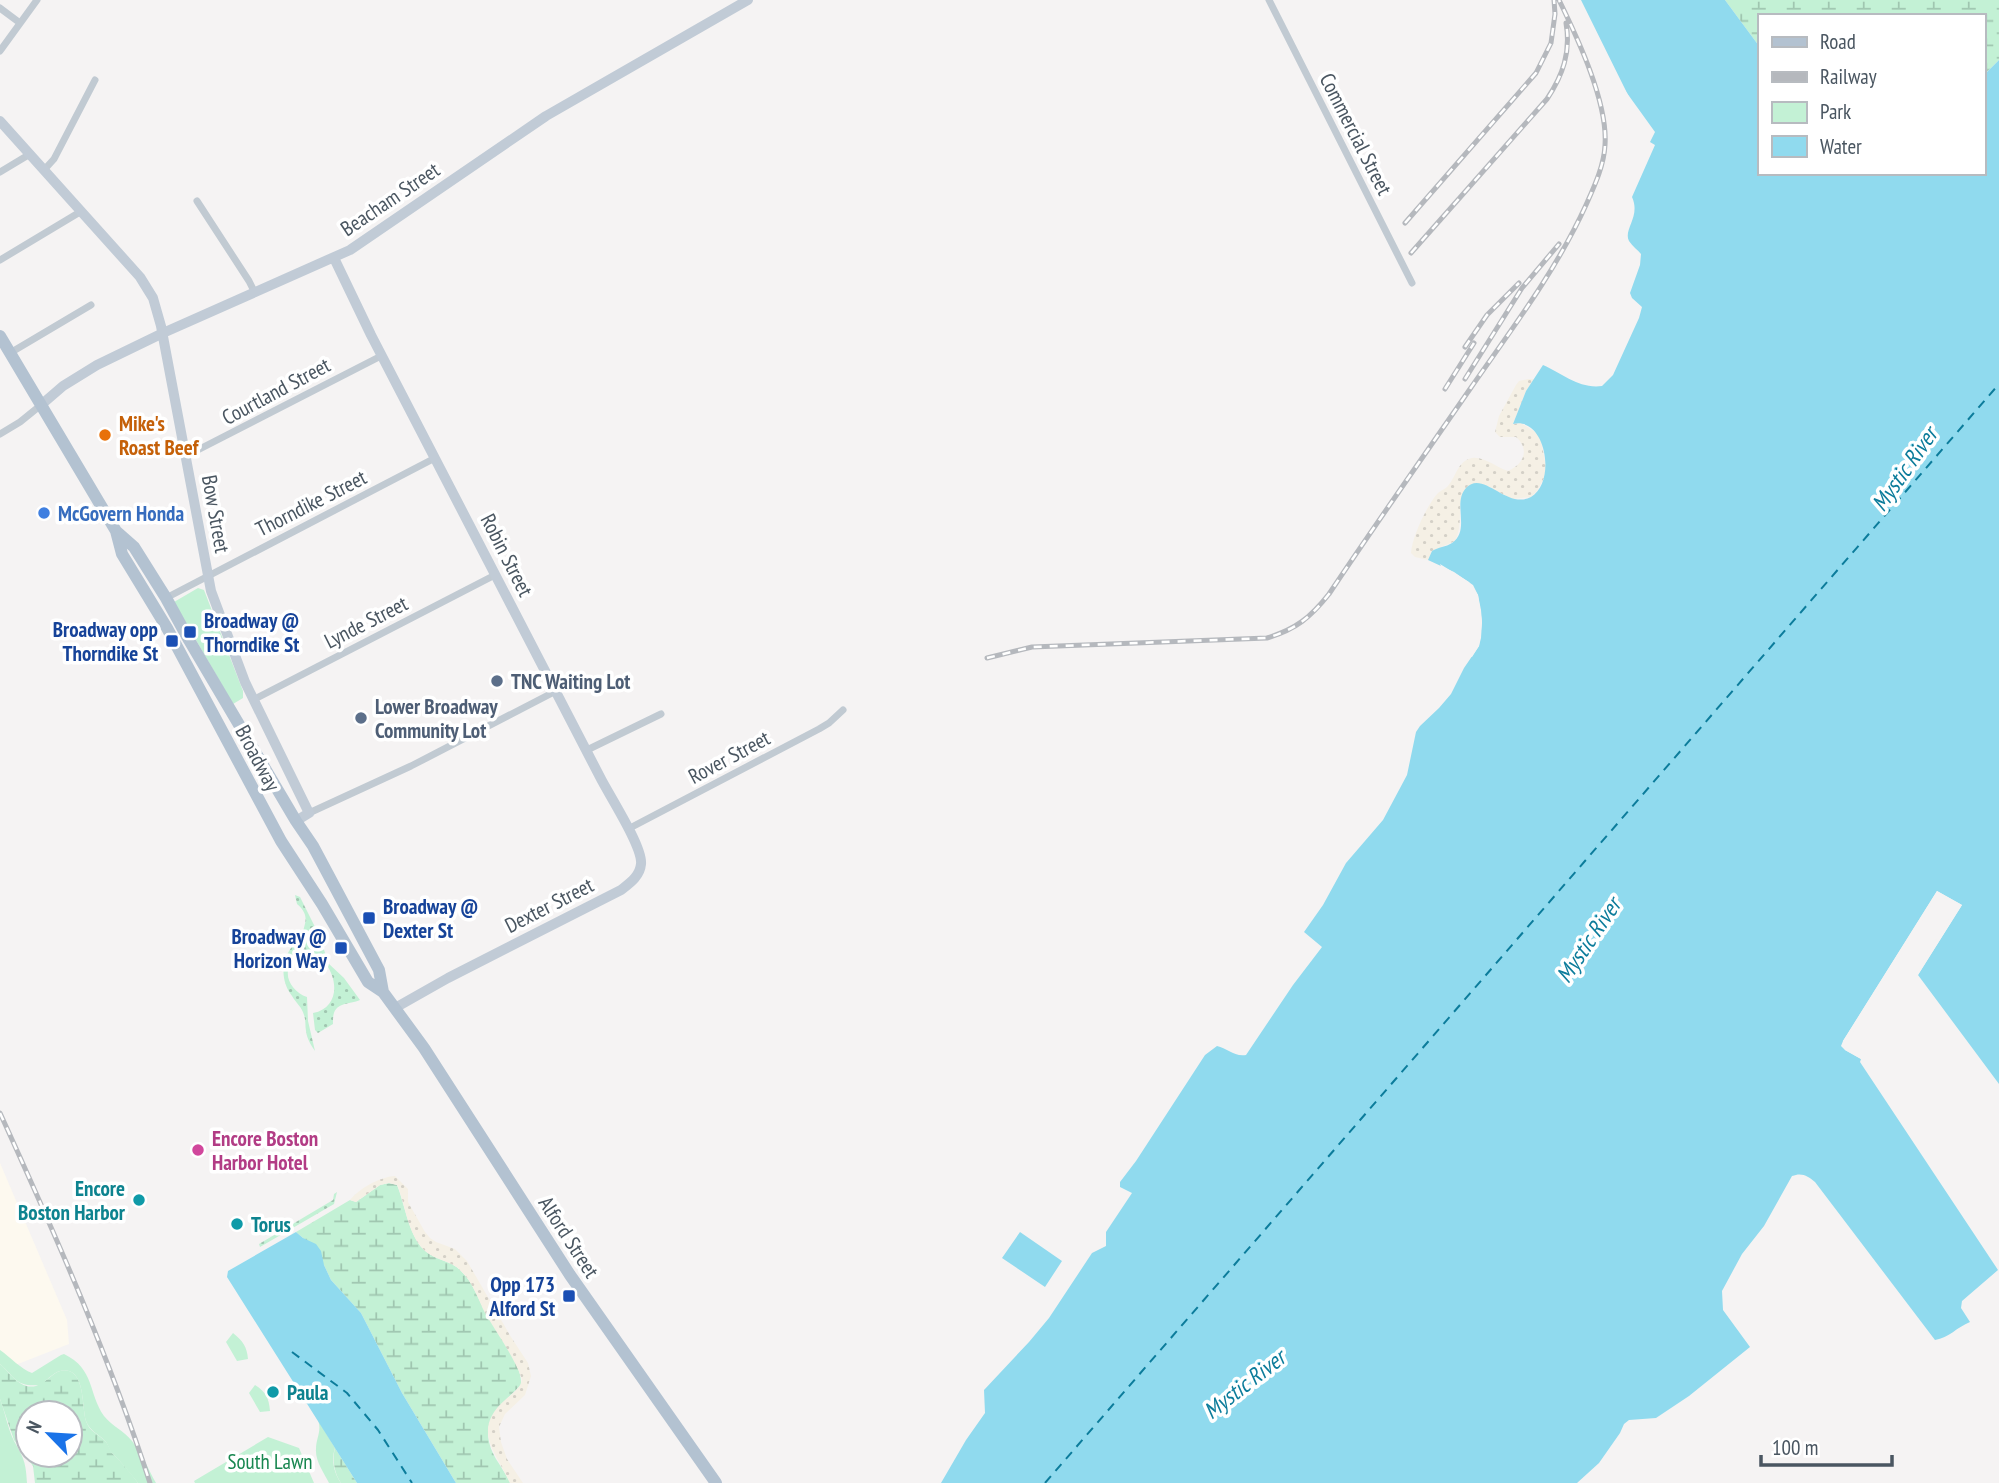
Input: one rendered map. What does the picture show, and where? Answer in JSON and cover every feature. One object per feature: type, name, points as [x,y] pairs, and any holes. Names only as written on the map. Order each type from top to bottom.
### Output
[{"type":"main road","name":"Beacham Street","points":[[41,405],[63,386],[97,365],[358,245],[546,116],[748,0]]},
{"type":"main road","name":"Bow Street","points":[[0,121],[145,285],[156,306],[211,590],[253,700],[309,813]]},
{"type":"main road","name":"Robin Street","points":[[334,258],[495,575],[636,843],[641,858],[640,870]]},
{"type":"main road","name":"Broadway","points":[[0,335],[116,531],[122,554],[167,628],[281,841],[368,982],[383,992],[395,1008]]},
{"type":"main road","name":"Broadway","points":[[116,531],[134,547],[166,598],[313,846],[379,970],[383,992]]},
{"type":"main road","points":[[296,821],[309,813]]},
{"type":"main road","name":"Dexter Street","points":[[395,1008],[621,890],[633,881],[640,870]]},
{"type":"main road","name":"Alford Street","points":[[395,1008],[425,1048],[562,1263],[716,1483]]},
{"type":"street","points":[[0,51],[37,0]]},
{"type":"street","name":"Commercial Street","points":[[1269,0],[1412,283]]},
{"type":"street","points":[[0,8],[20,23]]},
{"type":"street","points":[[44,170],[52,162],[95,80]]},
{"type":"street","points":[[0,172],[30,154]]},
{"type":"street","points":[[197,201],[255,293]]},
{"type":"street","points":[[0,260],[80,212]]},
{"type":"street","points":[[10,352],[91,305]]},
{"type":"street","name":"Courtland Street","points":[[186,456],[382,356]]},
{"type":"street","points":[[0,434],[41,405]]},
{"type":"street","name":"Thorndike Street","points":[[166,598],[435,458]]},
{"type":"street","name":"Lynde Street","points":[[253,700],[495,575]]},
{"type":"street","points":[[309,813],[411,766],[556,691]]},
{"type":"street","name":"Rover Street","points":[[628,829],[819,729],[843,709]]},
{"type":"street","points":[[587,750],[661,714]]},
{"type":"shaded area","points":[[0,1163],[67,1320],[69,1344],[5,1369],[0,1364]]},
{"type":"green space","points":[[1725,0],[1999,0],[1999,60],[1985,74],[1985,14],[1758,14],[1758,45]]},
{"type":"green space","points":[[198,588],[204,590],[243,691],[243,698],[233,704],[174,602]]},
{"type":"green space","points":[[295,895],[300,897],[320,937],[326,956],[322,961],[305,956],[302,940],[306,921]]},
{"type":"green space","points":[[297,941],[300,957],[289,967],[288,978],[295,990],[307,997],[308,1021],[315,1051],[307,1037],[303,1012],[285,982],[285,961]]},
{"type":"green space","points":[[326,964],[344,978],[360,1000],[337,1008],[333,1024],[318,1033],[315,1030],[313,1013],[327,1006],[334,993],[333,979]]},
{"type":"green space","points":[[380,1185],[397,1185],[419,1243],[428,1253],[452,1264],[465,1275],[518,1367],[521,1385],[497,1409],[489,1426],[488,1436],[496,1459],[510,1483],[456,1483],[402,1393],[361,1313],[331,1280],[324,1265],[296,1232],[350,1200],[356,1202]]},
{"type":"green space","points":[[337,1192],[334,1204],[260,1247],[259,1244],[333,1200]]},
{"type":"green space","points":[[233,1333],[244,1344],[248,1359],[237,1361],[226,1342]]},
{"type":"green space","points":[[0,1350],[32,1373],[64,1354],[74,1360],[86,1374],[104,1416],[132,1441],[156,1483],[138,1483],[111,1452],[106,1442],[90,1427],[86,1421],[84,1399],[78,1379],[74,1374],[65,1370],[54,1374],[41,1385],[26,1385],[0,1364]]},
{"type":"green space","points":[[0,1364],[17,1381],[28,1386],[41,1384],[63,1370],[74,1374],[78,1379],[82,1399],[14,1399],[14,1440],[0,1399]]},
{"type":"green space","points":[[255,1385],[266,1396],[270,1411],[260,1412],[249,1393]]},
{"type":"green space","points":[[0,1399],[14,1440],[14,1469],[26,1469],[27,1483],[0,1483]]},
{"type":"green space","points":[[84,1410],[88,1425],[106,1442],[138,1483],[35,1483],[33,1469],[84,1469]]},
{"type":"green space","points":[[318,1420],[335,1448],[334,1466],[341,1483],[329,1483],[318,1462]]},
{"type":"green space","name":"South Lawn","points":[[268,1437],[299,1448],[314,1483],[195,1483],[194,1481]]},
{"type":"green space","points":[[335,1448],[357,1483],[341,1483],[334,1466]]},
{"type":"sand","points":[[1534,379],[1526,391],[1513,424],[1521,423],[1537,433],[1541,441],[1546,466],[1545,476],[1537,491],[1531,497],[1512,499],[1483,484],[1468,486],[1461,499],[1455,541],[1432,551],[1428,560],[1415,557],[1411,553],[1412,546],[1425,513],[1463,463],[1477,458],[1508,471],[1521,460],[1523,446],[1516,437],[1500,437],[1495,432],[1499,416],[1516,385],[1519,381]]},
{"type":"sand","points":[[395,1176],[408,1189],[408,1202],[430,1238],[455,1249],[467,1261],[528,1363],[531,1376],[525,1395],[505,1414],[499,1427],[507,1459],[523,1483],[510,1483],[493,1451],[488,1431],[489,1421],[495,1411],[518,1388],[522,1379],[472,1285],[457,1267],[428,1253],[418,1243],[397,1185],[380,1185],[356,1202],[350,1200],[370,1184]]},
{"type":"water","name":"Mystic River","points":[[1580,0],[1725,0],[1758,45],[1758,175],[1985,175],[1985,74],[1999,60],[1999,1084],[1918,975],[1962,905],[1937,891],[1843,1041],[1845,1050],[1861,1059],[1860,1062],[1998,1270],[1962,1301],[1961,1308],[1970,1322],[1935,1340],[1815,1182],[1799,1174],[1792,1176],[1764,1226],[1742,1254],[1722,1291],[1723,1310],[1750,1347],[1689,1396],[1656,1418],[1629,1420],[1599,1463],[1577,1483],[941,1483],[985,1413],[984,1390],[1049,1318],[1092,1253],[1106,1246],[1106,1232],[1132,1193],[1120,1187],[1120,1182],[1205,1055],[1217,1046],[1238,1055],[1246,1055],[1322,947],[1304,932],[1323,905],[1346,863],[1383,820],[1407,775],[1416,732],[1451,694],[1479,646],[1481,610],[1473,585],[1454,572],[1428,560],[1432,551],[1452,543],[1457,538],[1461,524],[1462,494],[1473,483],[1480,483],[1504,495],[1522,500],[1531,497],[1539,489],[1544,478],[1545,465],[1540,440],[1533,430],[1524,424],[1513,424],[1526,391],[1543,365],[1586,385],[1602,386],[1613,375],[1642,307],[1630,293],[1641,254],[1630,243],[1628,232],[1634,211],[1632,197],[1655,145],[1650,142],[1655,132],[1619,82]]},
{"type":"water","points":[[296,1232],[316,1244],[331,1280],[361,1313],[402,1393],[456,1483],[357,1483],[227,1277],[228,1271]]},
{"type":"water","points":[[1020,1232],[1062,1261],[1045,1287],[1002,1258]]},
{"type":"pier","points":[[1576,0],[1581,0],[1629,97],[1626,99],[1596,47]]},
{"type":"pier","points":[[1440,564],[1469,582],[1478,595],[1482,622],[1481,638],[1472,657],[1467,657],[1475,645],[1478,622],[1475,596],[1467,585],[1442,569]]},
{"type":"pier","points":[[1937,891],[1962,905],[1916,978],[1915,973],[1957,906],[1938,895],[1846,1043],[1847,1047],[1863,1056],[1861,1059],[1841,1046],[1843,1041]]},
{"type":"ferry route","points":[[1045,1483],[1999,384]]},
{"type":"ferry route","points":[[292,1352],[347,1393],[378,1430],[412,1483]]},
{"type":"railway","points":[[1405,223],[1536,73],[1551,43],[1554,0]]},
{"type":"railway","points":[[987,658],[1032,647],[1267,638],[1286,631],[1309,616],[1329,594],[1532,300],[1561,253],[1595,184],[1605,145],[1602,110],[1590,71],[1559,0]]},
{"type":"railway","points":[[1411,253],[1547,99],[1564,63],[1566,23]]},
{"type":"railway","points":[[1465,379],[1522,288],[1559,244]]},
{"type":"railway","points":[[1465,347],[1487,315],[1519,283]]},
{"type":"railway","points":[[1445,389],[1474,343]]},
{"type":"railway","points":[[0,1113],[99,1342],[150,1483]]},
{"type":"place","name":"Mike's Roast Beef","points":[[105,435]]},
{"type":"place","name":"McGovern Honda","points":[[44,513]]},
{"type":"place","name":"Broadway @ Thorndike St","points":[[190,632]]},
{"type":"place","name":"Broadway opp Thorndike St","points":[[172,641]]},
{"type":"place","name":"TNC Waiting Lot","points":[[497,681]]},
{"type":"place","name":"Lower Broadway Community Lot","points":[[361,718]]},
{"type":"place","name":"Broadway @ Dexter St","points":[[369,918]]},
{"type":"place","name":"Broadway @ Horizon Way","points":[[341,948]]},
{"type":"place","name":"Encore Boston Harbor Hotel","points":[[198,1150]]},
{"type":"place","name":"Encore Boston Harbor","points":[[139,1200]]},
{"type":"place","name":"Torus","points":[[237,1224]]},
{"type":"place","name":"Opp 173 Alford St","points":[[569,1296]]},
{"type":"place","name":"Paula","points":[[273,1392]]}]
